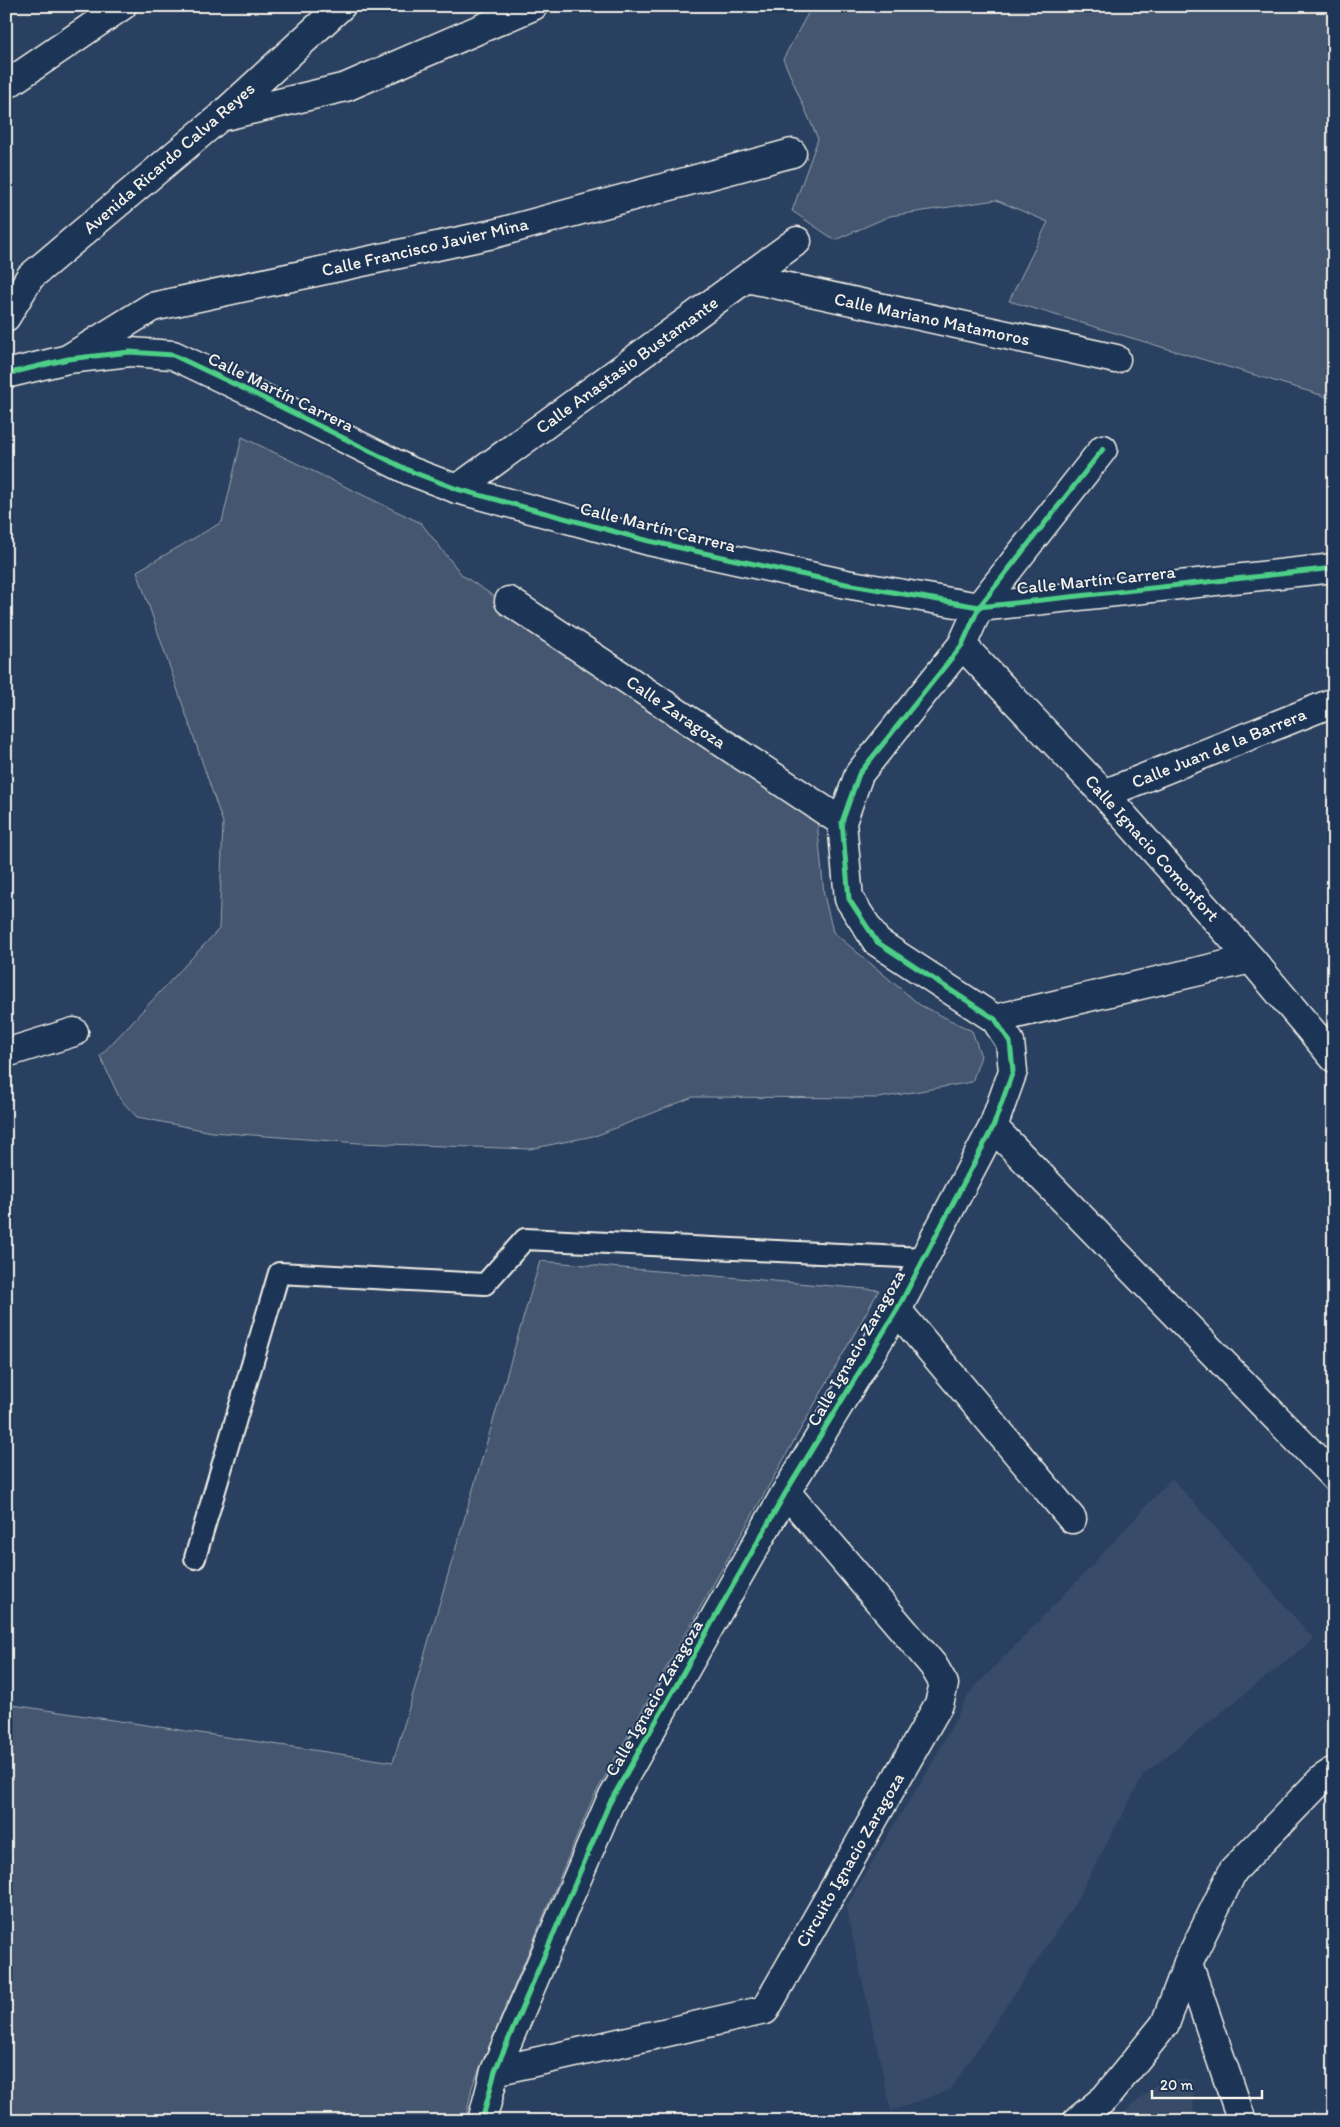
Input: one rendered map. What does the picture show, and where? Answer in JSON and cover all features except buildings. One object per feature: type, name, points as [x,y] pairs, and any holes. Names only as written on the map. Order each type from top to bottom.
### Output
[{"type":"street","points":[[6,84],[122,6]]},
{"type":"street","name":"Avenida Ricardo Calva Reyes","points":[[6,317],[30,277],[219,118],[341,6]]},
{"type":"street","points":[[219,118],[346,87],[533,6]]},
{"type":"street","name":"Calle Francisco Javier Mina","points":[[68,359],[152,307],[493,234],[792,153]]},
{"type":"street","name":"Calle Anastasio Bustamante","points":[[457,490],[797,241]]},
{"type":"street","name":"Calle Mariano Matamoros","points":[[747,278],[1116,359]]},
{"type":"street","name":"Calle Martín Carrera","points":[[6,374],[68,359],[130,352],[173,355],[410,471],[457,490],[648,540],[846,584],[979,607],[1334,568]]},
{"type":"street","points":[[979,607],[1103,449]]},
{"type":"street","name":"Calle Zaragoza","points":[[509,601],[842,822]]},
{"type":"street","name":"Calle Ignacio Zaragoza","points":[[482,2121],[494,2071],[609,1804],[786,1492],[897,1310],[993,1127],[1013,1071],[1010,1042],[995,1019],[877,942],[849,899],[842,822],[859,774],[962,645],[979,607]]},
{"type":"street","name":"Calle Ignacio Comonfort","points":[[962,645],[1104,794],[1251,959],[1334,1058]]},
{"type":"street","name":"Calle Juan de la Barrera","points":[[1104,794],[1334,702]]},
{"type":"street","points":[[995,1019],[1251,959]]},
{"type":"street","points":[[6,1053],[74,1032]]},
{"type":"street","points":[[993,1127],[1334,1477]]},
{"type":"street","points":[[897,1310],[1072,1519]]},
{"type":"street","name":"Circuito Ignacio Zaragoza","points":[[494,2071],[764,2010],[939,1704],[944,1684],[933,1665],[786,1492]]},
{"type":"street","points":[[1077,2121],[1105,2098],[1166,2024],[1188,1963],[1233,1871],[1322,1779],[1334,1771]]},
{"type":"street","points":[[1188,1963],[1242,2121]]},
{"type":"lane","points":[[195,1558],[279,1273],[485,1284],[525,1239],[924,1258]]},
{"type":"shaded area","points":[[812,6],[1334,6],[1334,399],[1009,301],[1048,222],[996,200],[890,216],[835,240],[792,211],[818,139],[783,59]]},
{"type":"shaded area","points":[[242,437],[421,523],[462,575],[816,810],[824,895],[833,932],[920,1005],[972,1031],[981,1056],[972,1082],[879,1098],[693,1097],[598,1135],[530,1149],[359,1143],[212,1132],[137,1117],[120,1099],[100,1056],[219,929],[223,823],[137,571],[222,522]]},
{"type":"shaded area","points":[[540,1261],[879,1290],[593,1798],[472,2087],[465,2121],[6,2121],[6,1704],[393,1762]]},
{"type":"shaded area","points":[[1172,1478],[1314,1639],[1144,1774],[1074,1905],[950,2090],[891,2111],[846,1907],[895,1823],[924,1778],[970,1692],[1081,1577]]},
{"type":"shaded area","points":[[1162,2080],[1194,2080],[1193,2121],[1114,2121]]},
{"type":"cycle path","points":[[6,374],[68,359],[130,352],[173,355],[410,471],[457,489],[649,541],[846,584],[979,607],[1334,568]]},
{"type":"cycle path","points":[[482,2121],[495,2071],[609,1804],[786,1492],[897,1310],[993,1127],[1013,1071],[1010,1042],[995,1019],[877,942],[849,899],[842,822],[859,774],[962,645],[979,607],[1103,449]]}]
